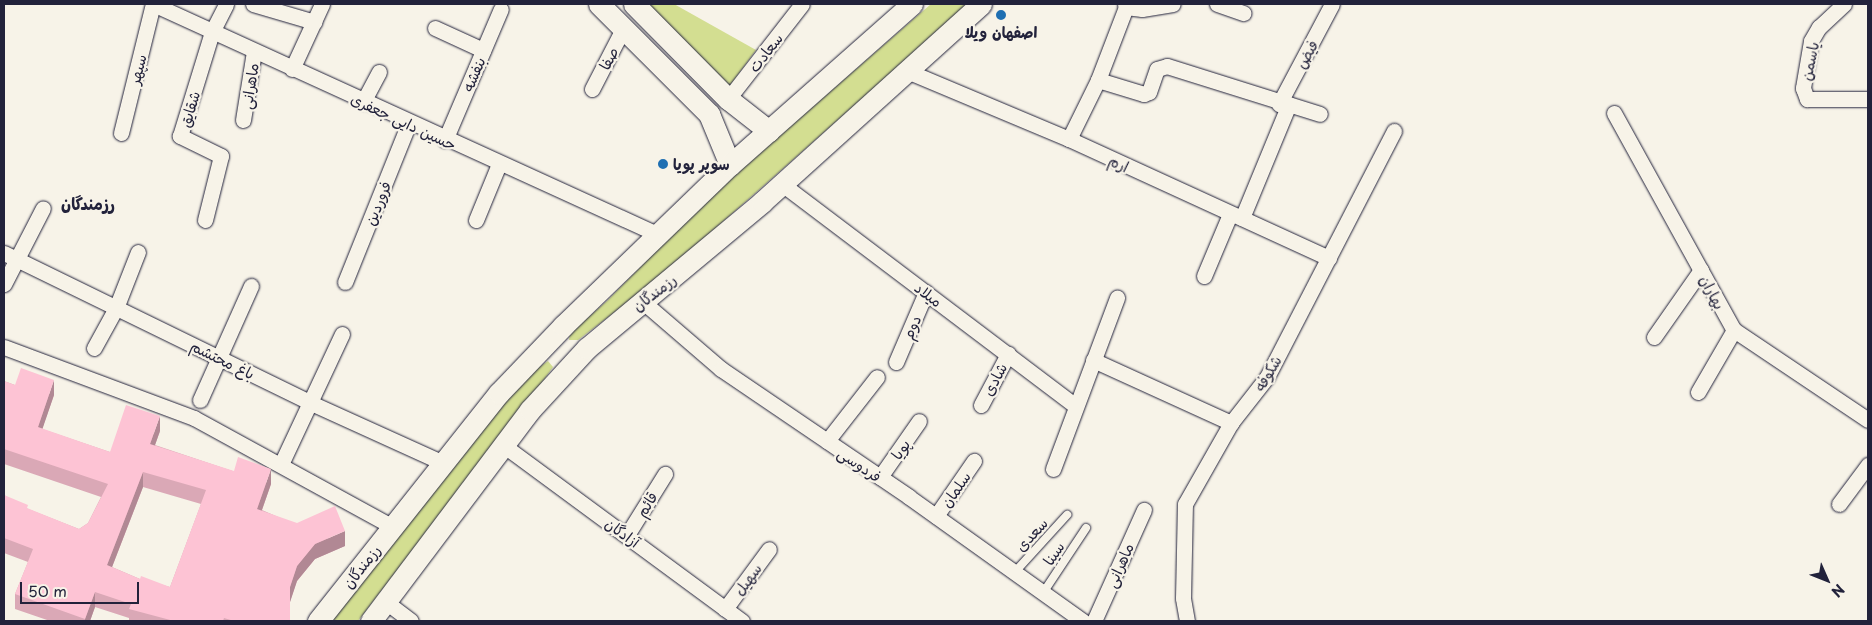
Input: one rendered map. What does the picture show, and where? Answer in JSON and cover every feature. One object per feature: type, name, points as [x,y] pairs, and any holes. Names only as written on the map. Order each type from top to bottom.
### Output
[{"type":"main road","points":[[599,4],[709,114],[730,164]]},
{"type":"main road","points":[[634,4],[728,99],[769,131]]},
{"type":"main road","name":"رزمندگان","points":[[318,621],[499,393],[657,234],[730,164],[912,4]]},
{"type":"main road","name":"رزمندگان","points":[[371,621],[530,410],[587,348],[782,184],[981,4]]},
{"type":"street","name":"حسین دایی جعفری","points":[[153,4],[445,140],[657,234]]},
{"type":"street","name":"سپهر","points":[[121,133],[153,4]]},
{"type":"street","points":[[212,32],[226,4]]},
{"type":"street","points":[[253,4],[270,7],[314,22]]},
{"type":"street","points":[[292,69],[322,4]]},
{"type":"street","name":"سعادت","points":[[728,99],[802,4]]},
{"type":"street","points":[[1069,140],[1098,80],[1125,5],[1157,8],[1173,4]]},
{"type":"street","name":"فیض","points":[[1204,276],[1236,216],[1284,104],[1332,4]]},
{"type":"street","name":"یاسمن","points":[[1844,4],[1819,27],[1811,41],[1803,88],[1807,99],[1868,99]]},
{"type":"street","points":[[1221,5],[1243,13]]},
{"type":"street","name":"بنفشه","points":[[445,140],[501,9]]},
{"type":"street","name":"صفا","points":[[592,89],[624,27]]},
{"type":"street","points":[[435,28],[483,50]]},
{"type":"street","name":"شقایق","points":[[205,220],[221,156],[180,136],[212,32]]},
{"type":"street","name":"ماهرانی","points":[[243,120],[254,52]]},
{"type":"street","points":[[1098,80],[1144,94],[1148,92],[1157,69],[1167,66],[1320,114]]},
{"type":"street","name":"ارم","points":[[907,70],[1069,140],[1329,258]]},
{"type":"street","points":[[363,102],[379,72]]},
{"type":"street","name":"بهاران","points":[[1614,113],[1734,330],[1868,420]]},
{"type":"street","name":"فروردین","points":[[345,282],[409,123]]},
{"type":"street","name":"شکوفه","points":[[1188,621],[1183,598],[1185,504],[1231,423],[1267,376],[1394,131]]},
{"type":"street","points":[[476,220],[499,164]]},
{"type":"street","name":"میلاد","points":[[782,184],[1076,406]]},
{"type":"street","points":[[4,284],[10,255],[43,208]]},
{"type":"street","points":[[94,348],[116,308],[138,252]]},
{"type":"street","name":"باغ محتشم","points":[[10,255],[116,308],[219,356],[311,403],[443,463]]},
{"type":"street","points":[[1654,337],[1701,270]]},
{"type":"street","points":[[200,400],[251,286]]},
{"type":"street","name":"دوم","points":[[896,362],[926,292]]},
{"type":"street","points":[[1053,469],[1117,298]]},
{"type":"street","name":"فردوسی","points":[[642,301],[721,369],[880,477],[1083,621]]},
{"type":"street","points":[[1698,392],[1734,330]]},
{"type":"street","points":[[283,460],[342,334]]},
{"type":"street","points":[[4,347],[194,418],[392,527]]},
{"type":"street","name":"شادی","points":[[981,405],[1008,354]]},
{"type":"street","points":[[1093,360],[1231,423]]},
{"type":"street","points":[[828,441],[877,377]]},
{"type":"street","name":"پویا","points":[[880,477],[919,421]]},
{"type":"street","name":"آزادگان","points":[[503,445],[627,534],[742,621]]},
{"type":"street","name":"سلمان","points":[[936,516],[974,461]]},
{"type":"street","points":[[1839,504],[1868,465]]},
{"type":"street","name":"قائم","points":[[627,534],[665,474]]},
{"type":"street","name":"ماهرانی","points":[[1094,621],[1144,510]]},
{"type":"street","name":"سهیل","points":[[725,609],[769,548]]},
{"type":"street","points":[[386,602],[411,621]]},
{"type":"lane","name":"سعدی","points":[[1014,572],[1068,515]]},
{"type":"lane","name":"سینا","points":[[1043,593],[1086,528]]},
{"type":"green space","points":[[644,4],[674,4],[756,50],[728,88]]},
{"type":"green space","points":[[931,4],[969,4],[658,279],[578,340],[569,340],[570,333],[607,301],[711,195]]},
{"type":"green space","points":[[548,361],[553,367],[543,381],[358,621],[328,621],[499,407],[532,372]]},
{"type":"building","points":[[21,368],[54,380],[38,427],[110,452],[126,405],[160,416],[150,444],[234,471],[238,457],[271,469],[257,509],[297,523],[335,506],[345,531],[315,544],[297,566],[290,587],[290,621],[234,621],[224,618],[223,621],[174,621],[129,609],[131,604],[95,592],[85,619],[15,594],[33,549],[4,538],[4,495],[28,505],[27,508],[79,529],[88,523],[108,484],[4,449],[4,381],[15,385]],"holes":[[[143,472],[206,490],[170,587],[141,576],[140,579],[107,565]]]},
{"type":"place","name":"اصفهان ویلا","points":[[1001,15]]},
{"type":"place","name":"سوپر پویا","points":[[663,164]]},
{"type":"district","name":"رزمندگان","points":[[88,203]]}]
